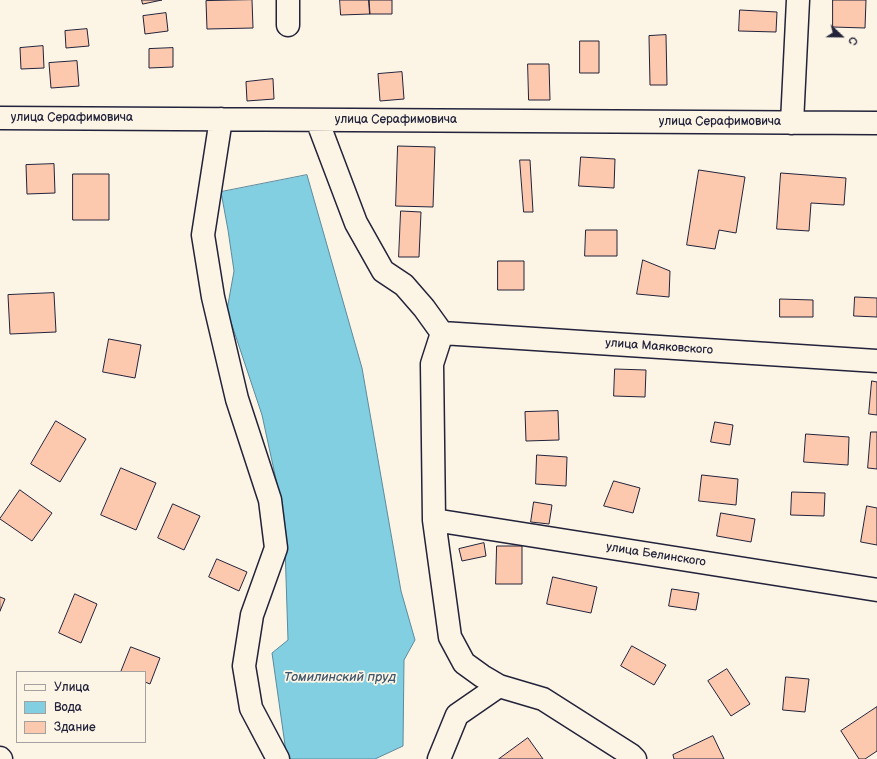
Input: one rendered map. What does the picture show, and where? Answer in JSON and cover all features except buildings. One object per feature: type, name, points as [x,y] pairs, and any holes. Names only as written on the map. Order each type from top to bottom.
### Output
[{"type":"street","points":[[288,0],[288,25]]},
{"type":"street","name":"улица Серафимовича","points":[[792,123],[798,0]]},
{"type":"street","name":"улица Серафимовича","points":[[0,118],[877,123]]},
{"type":"street","points":[[221,119],[203,235],[213,297],[237,399],[270,500],[276,548],[252,615],[244,666],[251,708],[278,759]]},
{"type":"street","points":[[317,120],[356,223],[383,271],[404,285],[442,332],[432,364],[434,520],[450,637],[464,663],[482,676],[499,686],[543,699],[625,751],[635,759]]},
{"type":"street","name":"улица Маяковского","points":[[442,332],[877,361]]},
{"type":"street","name":"улица Белинского","points":[[434,520],[877,590]]},
{"type":"street","points":[[439,759],[457,715],[499,686]]},
{"type":"water","name":"Томилинский пруд","points":[[307,175],[362,368],[401,591],[415,640],[404,660],[403,746],[375,759],[287,759],[272,653],[288,640],[285,546],[282,507],[262,415],[227,310],[234,271],[221,192]]}]
